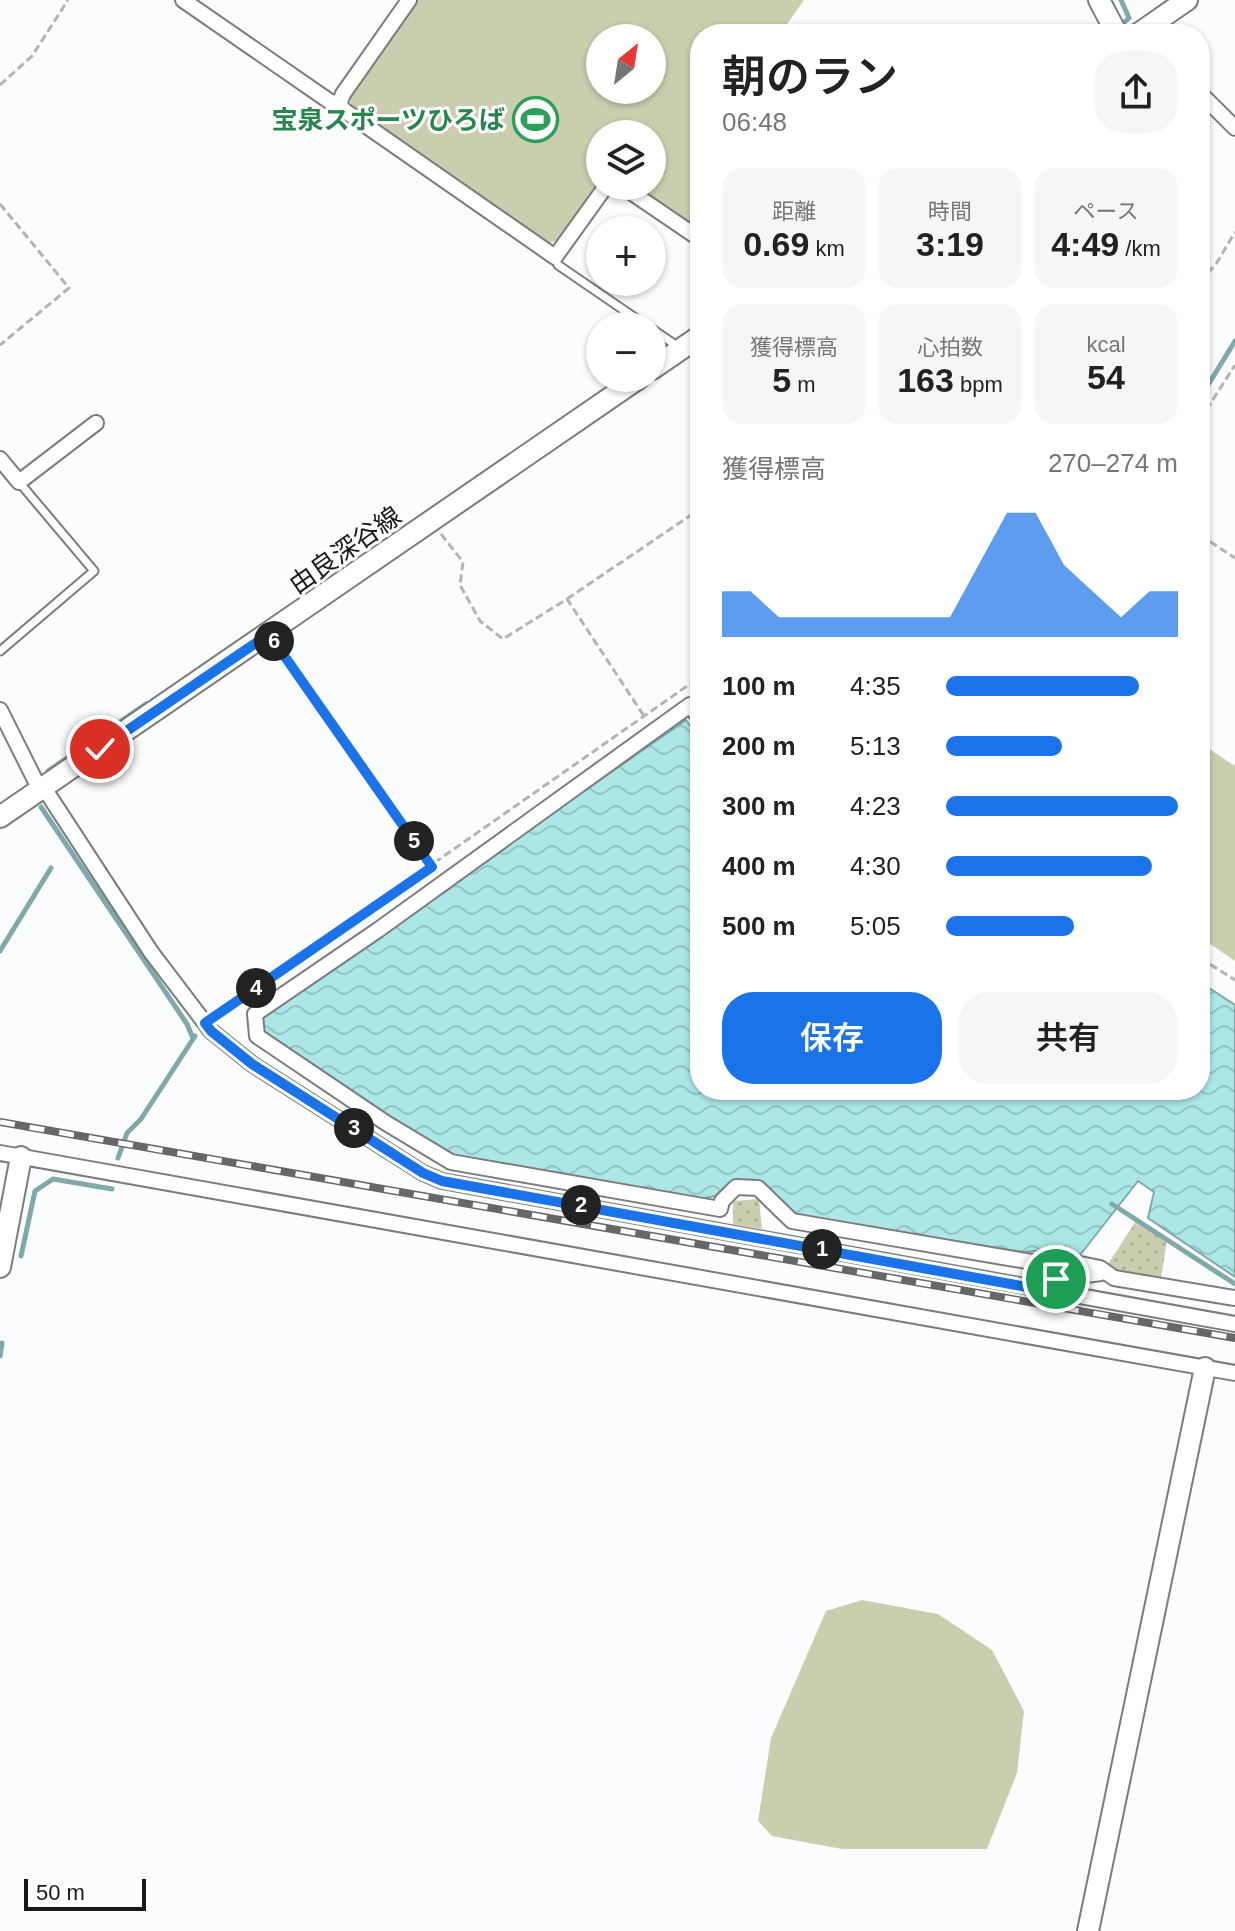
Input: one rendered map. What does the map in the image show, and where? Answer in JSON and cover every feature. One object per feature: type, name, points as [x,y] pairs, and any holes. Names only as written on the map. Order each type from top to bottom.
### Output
[{"type":"main road","points":[[1099,0],[1112,24]]},
{"type":"main road","points":[[1154,24],[1187,0]]},
{"type":"main road","points":[[666,359],[690,343]]},
{"type":"main road","name":"由良深谷線","points":[[0,817],[619,392]]},
{"type":"main road","points":[[0,1267],[21,1157]]},
{"type":"main road","points":[[1088,1931],[1205,1368]]},
{"type":"street","points":[[183,0],[555,257],[596,200]]},
{"type":"street","points":[[339,105],[343,94],[409,0]]},
{"type":"street","points":[[1210,103],[1235,128]]},
{"type":"street","points":[[643,200],[690,232]]},
{"type":"street","points":[[0,459],[19,482],[96,423]]},
{"type":"street","points":[[690,705],[402,913],[255,1014],[257,1036],[386,1123],[451,1162],[720,1209],[722,1201],[736,1187],[758,1188],[792,1221],[1038,1263],[1051,1258],[1100,1268],[1114,1278],[1235,1298]]},
{"type":"street","points":[[0,710],[42,789],[151,952],[211,1031],[252,1064],[423,1173],[442,1181],[1235,1324]]},
{"type":"street","points":[[0,1153],[1235,1373]]},
{"type":"street","points":[[1049,1291],[1056,1279],[1105,1272]]},
{"type":"lane","points":[[555,257],[558,265],[627,312]]},
{"type":"lane","points":[[666,339],[681,349]]},
{"type":"lane","points":[[0,651],[94,571],[19,482]]},
{"type":"path","points":[[0,85],[32,56],[68,0]]},
{"type":"path","points":[[0,204],[69,288],[0,345]]},
{"type":"path","points":[[1210,271],[1235,232]]},
{"type":"path","points":[[1210,404],[1235,365]]},
{"type":"path","points":[[432,521],[463,562],[460,585],[480,621],[503,639],[690,516]]},
{"type":"path","points":[[1210,542],[1235,558]]},
{"type":"path","points":[[567,599],[644,716]]},
{"type":"path","points":[[269,634],[432,867]]},
{"type":"path","points":[[205,1023],[690,684]]},
{"type":"path","points":[[1210,964],[1235,980]]},
{"type":"green space","name":"宝泉スポーツひろば","points":[[418,0],[804,0],[787,24],[690,24],[690,226],[652,200],[666,200],[666,120],[586,120],[586,199],[558,240],[549,243],[351,105],[350,98]]},
{"type":"green space","points":[[1210,750],[1235,766],[1235,961],[1210,944]]},
{"type":"green space","points":[[759,1199],[762,1229],[733,1224],[733,1201]]},
{"type":"green space","points":[[1136,1221],[1167,1239],[1161,1279],[1110,1271],[1108,1264]]},
{"type":"green space","points":[[862,1600],[938,1614],[992,1650],[1024,1711],[1017,1773],[987,1849],[842,1849],[772,1836],[758,1821],[771,1738],[826,1611]]},
{"type":"water","points":[[686,720],[690,726],[690,1100],[1210,1100],[1210,989],[1235,1005],[1235,1277],[1148,1218],[1154,1192],[1138,1181],[1080,1255],[1050,1250],[1022,1252],[794,1216],[761,1186],[727,1185],[715,1196],[694,1200],[451,1157],[261,1035],[260,1016]]},
{"type":"waterway","points":[[1121,0],[1129,18],[1122,24]]},
{"type":"waterway","points":[[1210,382],[1235,341]]},
{"type":"waterway","points":[[48,771],[146,704]]},
{"type":"waterway","points":[[41,807],[187,1024],[192,1036]]},
{"type":"waterway","points":[[0,951],[51,868]]},
{"type":"waterway","points":[[118,1158],[127,1133],[141,1119],[195,1036]]},
{"type":"waterway","points":[[21,1256],[35,1191],[53,1179],[112,1189]]},
{"type":"waterway","points":[[1112,1204],[1235,1284]]},
{"type":"waterway","points":[[0,1356],[2,1343]]},
{"type":"railway","points":[[0,1122],[1235,1338]]},
{"type":"place","name":"宝泉スポーツひろば","points":[[536,120]]},
{"type":"route","points":[[100,749],[269,634],[432,867],[205,1023],[252,1064],[423,1173],[442,1181],[1049,1291],[1056,1279]]}]
